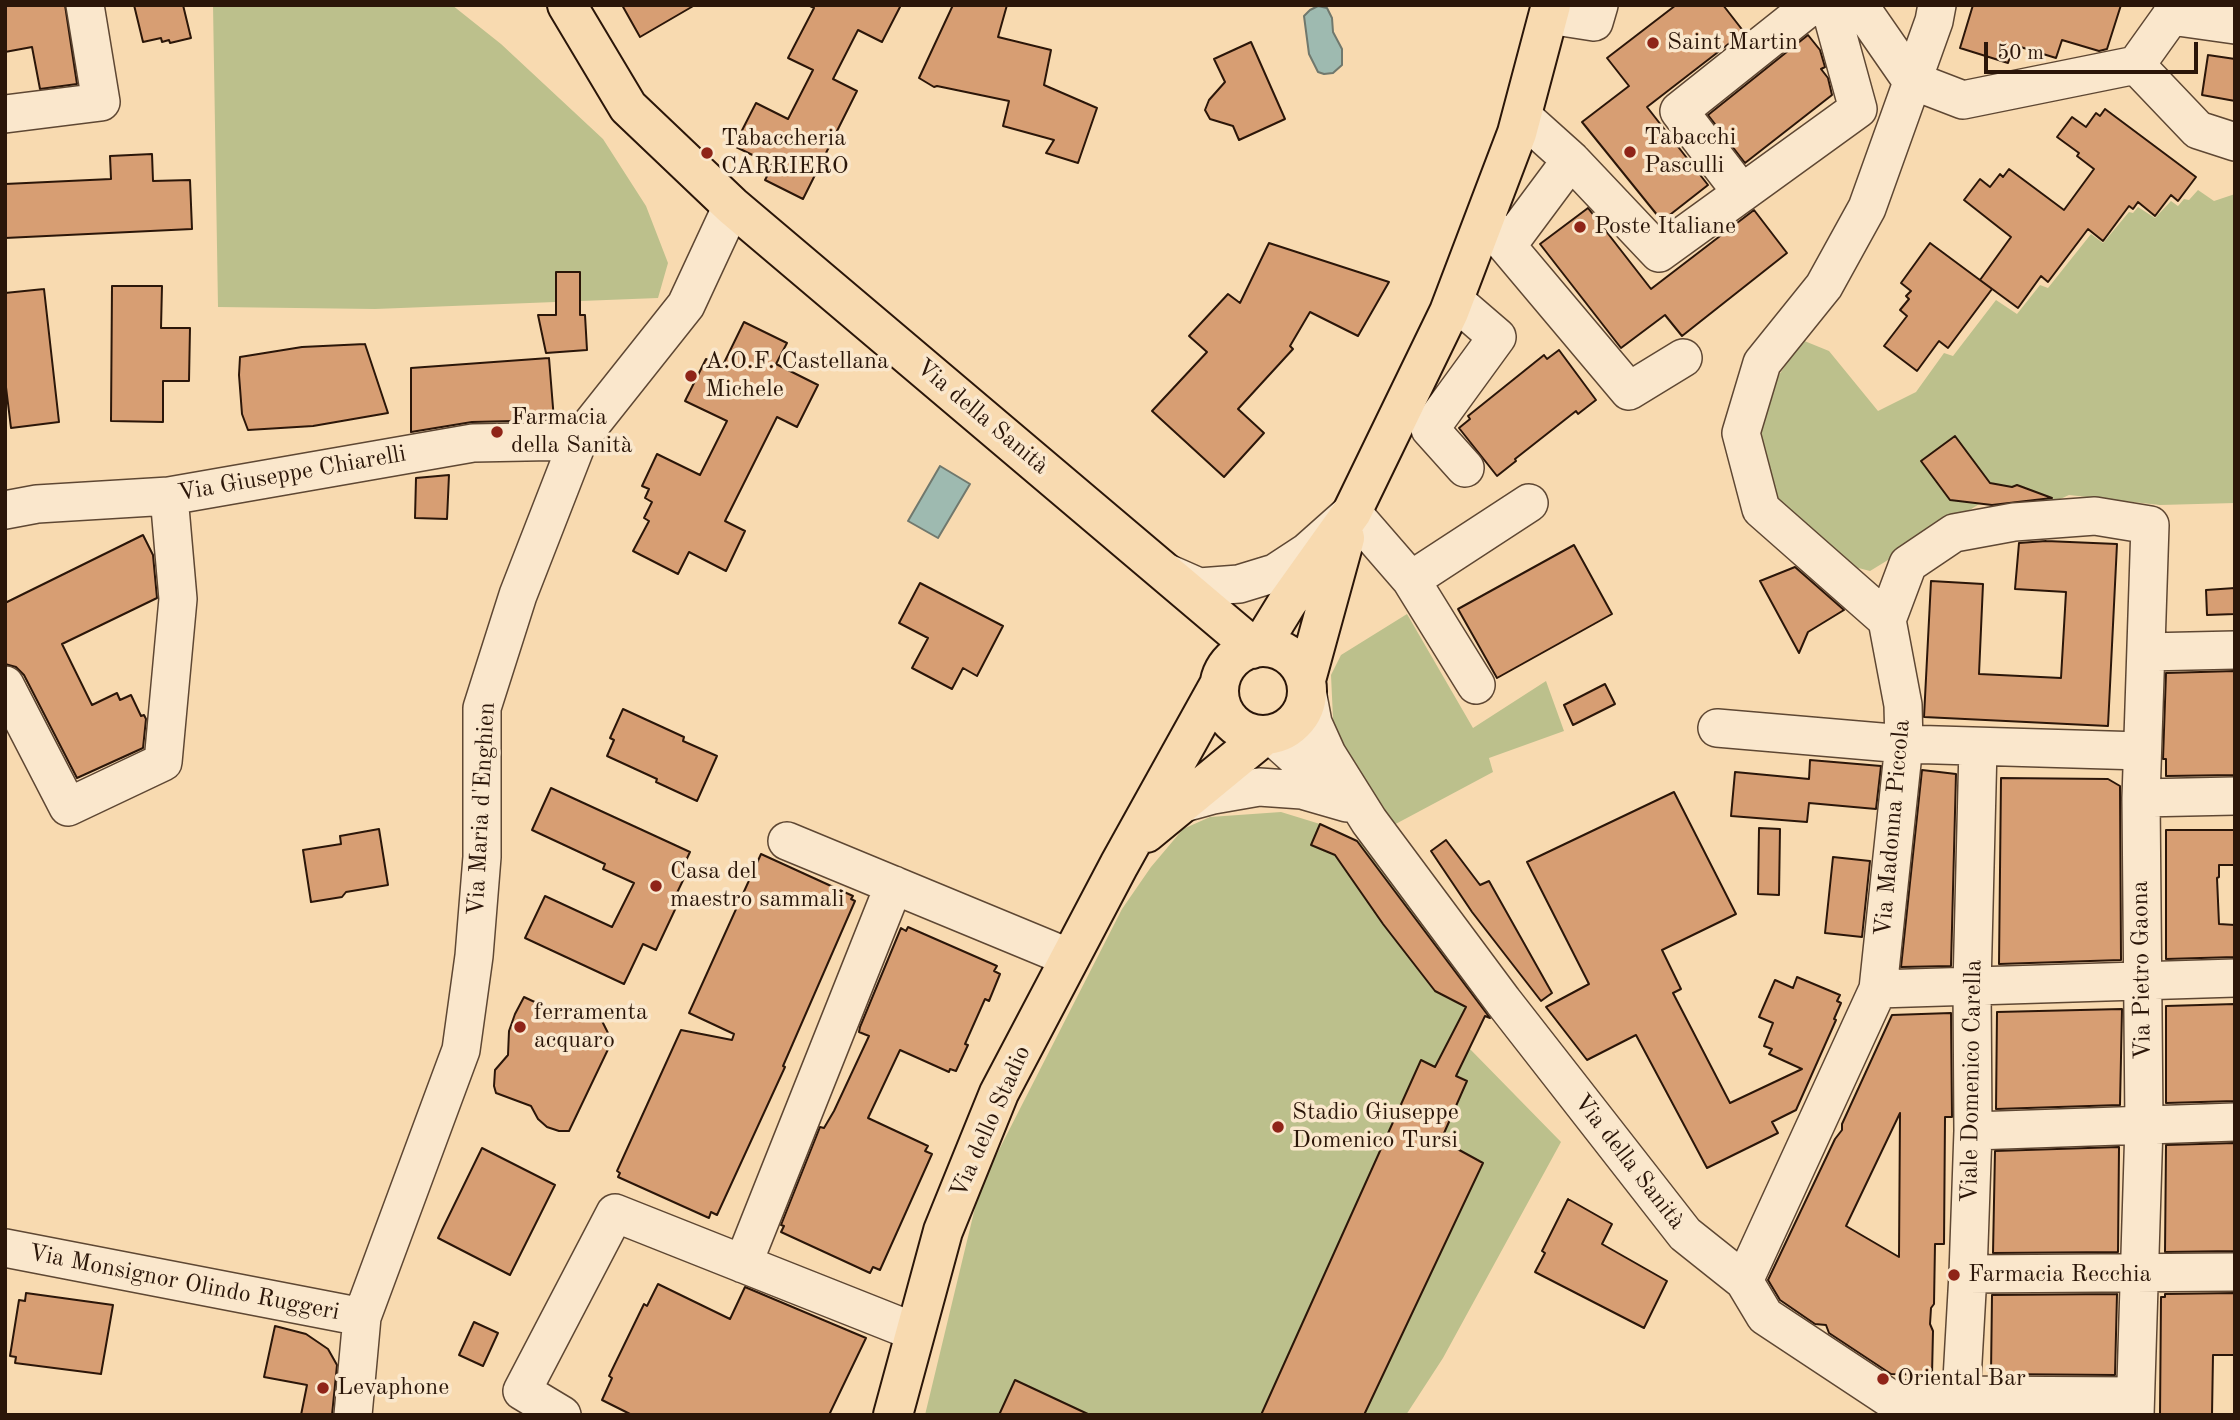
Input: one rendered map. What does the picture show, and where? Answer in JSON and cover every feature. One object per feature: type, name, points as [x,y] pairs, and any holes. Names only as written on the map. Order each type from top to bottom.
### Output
[{"type":"main road","name":"Via della Sanità","points":[[567,5],[628,107],[732,206],[1256,648]]},
{"type":"main road","points":[[1352,512],[1307,686],[1306,704],[1300,716],[1292,726],[1268,735],[1242,730],[1231,722],[1219,699],[1220,682],[1233,660],[1256,648],[1352,512],[1454,300],[1496,233],[1522,116],[1550,10]]},
{"type":"main road","name":"Via della Sanità","points":[[1135,546],[1194,616],[1214,650],[1220,682]]},
{"type":"main road","points":[[1256,648],[1275,649],[1289,655],[1300,666],[1307,686]]},
{"type":"main road","name":"Via dello Stadio","points":[[893,1415],[943,1231],[999,1093],[1220,682]]},
{"type":"main road","name":"Via dello Stadio","points":[[1131,845],[1268,735]]},
{"type":"street","points":[[5,114],[101,102],[85,5]]},
{"type":"street","points":[[1550,10],[1594,23],[1599,5]]},
{"type":"street","points":[[1742,193],[1679,111],[1812,5]]},
{"type":"street","points":[[1522,116],[1571,160],[1659,253],[1858,109],[1833,18],[1823,5]]},
{"type":"street","points":[[1859,5],[1911,80],[1963,100],[2136,65],[2172,10],[2235,24]]},
{"type":"street","points":[[1887,620],[1761,509],[1741,433],[1762,362],[1824,286],[1867,208],[1934,22],[1937,5]]},
{"type":"street","points":[[2136,65],[2198,130],[2235,142]]},
{"type":"street","points":[[1571,160],[1496,233],[1629,391],[1683,358]]},
{"type":"street","name":"Via Maria d'Enghien","points":[[353,1415],[358,1390],[362,1317],[461,1050],[474,956],[482,857],[482,709],[518,595],[578,441],[686,305],[732,206]]},
{"type":"street","points":[[1454,300],[1497,337],[1430,429],[1465,468]]},
{"type":"street","name":"Via Giuseppe Chiarelli","points":[[5,510],[37,504],[169,496],[473,443],[578,441]]},
{"type":"street","points":[[5,685],[68,807],[163,762],[178,600],[169,496]]},
{"type":"street","points":[[1411,580],[1528,503]]},
{"type":"street","points":[[1165,572],[1199,587],[1239,584],[1275,573],[1307,552],[1352,512],[1411,580],[1476,685]]},
{"type":"street","name":"Via Pietro Gaona","points":[[1887,620],[1908,564],[1954,533],[2014,522],[2095,516],[2150,524],[2141,798],[2144,1125],[2135,1405]]},
{"type":"street","name":"Via Madonna Piccola","points":[[1744,1281],[1878,989],[1904,744],[1903,705],[1887,620]]},
{"type":"street","points":[[2146,652],[2235,650]]},
{"type":"street","name":"Via della Sanità","points":[[1307,686],[1313,723],[1358,812],[1685,1234],[1744,1281],[1765,1315],[1892,1400],[1961,1405],[2135,1405]]},
{"type":"street","points":[[1717,727],[1904,744],[2142,751]]},
{"type":"street","name":"Via della Sanità","points":[[1268,735],[1358,812]]},
{"type":"street","name":"Viale Domenico Carella","points":[[1961,1405],[1973,1131],[1972,986],[1978,747]]},
{"type":"street","name":"Via dello Stadio","points":[[1184,803],[1259,787],[1302,790],[1358,812]]},
{"type":"street","points":[[2141,798],[2235,796]]},
{"type":"street","points":[[787,841],[1070,958]]},
{"type":"street","points":[[743,1264],[894,886]]},
{"type":"street","points":[[1878,989],[2235,978]]},
{"type":"street","points":[[1973,1131],[2235,1122]]},
{"type":"street","points":[[562,1415],[522,1391],[615,1213],[915,1332]]},
{"type":"street","name":"Via Monsignor Olindo Ruggeri","points":[[5,1248],[362,1317]]},
{"type":"street","points":[[1968,1274],[2235,1272]]},
{"type":"green space","points":[[213,5],[452,5],[501,44],[603,139],[646,206],[668,263],[658,298],[375,309],[218,307]]},
{"type":"green space","points":[[2198,190],[2214,201],[2235,194],[2235,503],[2160,505],[2069,495],[2036,510],[1981,503],[1870,571],[1816,557],[1761,509],[1741,433],[1802,340],[1829,351],[1878,411],[1916,392],[1944,353],[1953,356],[1996,300],[2017,314],[2040,285],[2048,288],[2091,234],[2103,243],[2129,212],[2133,213],[2138,207],[2155,218],[2171,201],[2178,206],[2184,199],[2189,200]]},
{"type":"green space","points":[[1407,614],[1473,728],[1546,681],[1564,731],[1489,758],[1493,772],[1390,827],[1334,740],[1331,675],[1341,655]]},
{"type":"green space","name":"Stadio Giuseppe Domenico Tursi","points":[[1281,812],[1320,824],[1367,845],[1379,868],[1488,1007],[1469,1048],[1561,1142],[1443,1358],[1406,1415],[925,1415],[980,1187],[1122,909],[1151,867],[1183,829],[1210,817]]},
{"type":"water","points":[[1318,6],[1327,8],[1332,18],[1333,32],[1342,49],[1342,65],[1333,73],[1318,72],[1309,54],[1304,16]]},
{"type":"water","points":[[940,466],[970,484],[938,538],[908,521]]},
{"type":"building","points":[[5,5],[65,5],[77,84],[40,89],[32,47],[5,52]]},
{"type":"building","points":[[134,5],[183,5],[191,38],[170,43],[169,40],[162,42],[161,38],[143,42]]},
{"type":"building","points":[[622,5],[695,5],[640,37]]},
{"type":"building","points":[[808,5],[901,5],[882,42],[858,30],[833,79],[857,91],[803,199],[765,180],[773,165],[734,146],[756,103],[788,119],[813,70],[788,58],[814,8]]},
{"type":"building","points":[[953,5],[1007,5],[998,37],[1051,50],[1044,85],[1097,108],[1078,163],[1046,153],[1054,140],[1003,126],[1009,101],[934,87],[919,78]]},
{"type":"building","points":[[1676,5],[1723,5],[1744,32],[1647,107],[1708,185],[1662,221],[1582,122],[1629,86],[1607,58]]},
{"type":"building","points":[[1973,5],[2121,5],[2107,49],[2099,51],[2062,40],[2056,58],[2014,45],[2008,63],[1960,48]]},
{"type":"building","points":[[1808,35],[1820,50],[1825,67],[1821,69],[1828,78],[1832,95],[1745,163],[1708,115]]},
{"type":"building","points":[[1251,42],[1285,119],[1239,140],[1233,126],[1210,119],[1205,110],[1209,100],[1225,82],[1214,59]]},
{"type":"building","points":[[2208,55],[2235,59],[2235,101],[2202,95]]},
{"type":"building","points":[[2105,109],[2196,177],[2178,201],[2171,195],[2155,216],[2138,202],[2133,209],[2129,206],[2103,241],[2088,229],[2048,282],[2041,276],[2018,308],[1980,280],[2011,237],[1964,200],[1980,179],[1990,187],[2000,174],[2003,177],[2009,169],[2064,210],[2094,169],[2077,156],[2079,153],[2057,137],[2072,117],[2086,127],[2096,113],[2100,116]]},
{"type":"building","points":[[152,154],[153,181],[190,180],[192,229],[5,238],[5,184],[111,179],[110,156]]},
{"type":"building","points":[[1588,208],[1651,289],[1754,210],[1787,253],[1682,336],[1665,315],[1621,348],[1540,244]]},
{"type":"building","points":[[1269,243],[1389,282],[1358,336],[1310,312],[1290,346],[1293,349],[1238,409],[1264,433],[1224,477],[1152,411],[1207,352],[1189,336],[1228,294],[1240,303]]},
{"type":"building","points":[[1930,243],[1992,289],[1948,348],[1939,341],[1917,371],[1884,346],[1907,316],[1900,310],[1909,299],[1906,296],[1911,291],[1901,283]]},
{"type":"building","points":[[556,272],[580,272],[580,315],[585,315],[587,350],[546,353],[538,315],[556,315]]},
{"type":"building","points":[[112,286],[162,286],[161,328],[190,328],[189,381],[163,381],[163,422],[111,421]]},
{"type":"building","points":[[44,289],[59,422],[11,428],[5,379],[5,293]]},
{"type":"building","points":[[744,322],[787,343],[776,364],[818,385],[797,427],[777,417],[725,521],[745,531],[726,571],[689,552],[678,574],[633,551],[649,521],[644,518],[652,502],[645,498],[649,489],[642,486],[657,454],[700,475],[727,421],[685,401],[706,359],[722,367]]},
{"type":"building","points":[[365,344],[388,413],[313,426],[248,430],[242,414],[240,357],[302,347]]},
{"type":"building","points":[[1559,350],[1596,400],[1578,414],[1576,411],[1497,476],[1459,428],[1470,419],[1468,416],[1544,355],[1547,359]]},
{"type":"building","points":[[549,358],[554,420],[472,422],[411,432],[411,368]]},
{"type":"building","points":[[1955,436],[1990,483],[2012,487],[2017,485],[2052,498],[1992,505],[1950,500],[1921,461]]},
{"type":"building","points":[[449,475],[447,519],[415,518],[416,478]]},
{"type":"building","points":[[143,535],[153,555],[157,598],[62,644],[92,705],[117,693],[120,700],[131,695],[141,716],[144,715],[146,719],[143,748],[77,778],[24,675],[16,667],[5,664],[5,603]]},
{"type":"building","points":[[2046,541],[2117,544],[2108,726],[1924,717],[1931,581],[1983,584],[1979,674],[2061,678],[2066,592],[2015,589],[2019,543]]},
{"type":"building","points":[[1574,545],[1612,614],[1497,678],[1458,609]]},
{"type":"building","points":[[1795,567],[1844,610],[1808,632],[1799,653],[1760,581]]},
{"type":"building","points":[[920,583],[1003,626],[977,676],[963,668],[952,689],[912,668],[928,638],[899,623]]},
{"type":"building","points":[[2235,588],[2235,614],[2207,615],[2206,590]]},
{"type":"building","points":[[2235,671],[2235,775],[2166,776],[2166,759],[2163,759],[2166,673]]},
{"type":"building","points":[[1605,684],[1615,704],[1573,725],[1564,705]]},
{"type":"building","points":[[623,709],[684,737],[683,741],[717,756],[697,801],[607,756],[614,740],[610,738]]},
{"type":"building","points":[[1810,760],[1881,766],[1876,809],[1809,803],[1807,822],[1731,816],[1735,772],[1809,779]]},
{"type":"building","points":[[1922,770],[1956,774],[1951,966],[1901,967]]},
{"type":"building","points":[[2001,778],[2108,779],[2120,786],[2121,960],[1999,964]]},
{"type":"building","name":"Casa del maestro sammali","points":[[551,788],[690,852],[682,869],[687,872],[675,897],[680,899],[656,950],[643,944],[624,984],[525,938],[545,896],[612,927],[634,883],[603,869],[605,864],[532,830]]},
{"type":"building","points":[[1674,792],[1736,914],[1662,950],[1681,989],[1673,993],[1730,1103],[1802,1069],[1769,1054],[1772,1049],[1764,1046],[1773,1023],[1759,1017],[1775,980],[1793,988],[1797,977],[1840,995],[1837,1001],[1841,1003],[1796,1110],[1772,1122],[1778,1133],[1707,1168],[1636,1035],[1587,1060],[1546,1007],[1589,984],[1527,862]]},
{"type":"building","points":[[1320,824],[1357,841],[1490,1018],[1485,1016],[1456,1076],[1467,1081],[1441,1140],[1483,1163],[1364,1415],[1261,1415],[1421,1060],[1435,1067],[1466,1007],[1435,991],[1383,924],[1335,855],[1311,845]]},
{"type":"building","points":[[1759,828],[1780,829],[1779,895],[1758,894]]},
{"type":"building","points":[[379,829],[388,885],[346,892],[342,897],[311,902],[303,850],[341,844],[340,836]]},
{"type":"building","points":[[2166,830],[2235,830],[2235,865],[2219,865],[2217,878],[2219,924],[2235,925],[2235,957],[2166,959]]},
{"type":"building","points":[[1446,840],[1480,885],[1489,881],[1552,993],[1541,1001],[1472,912],[1431,851]]},
{"type":"building","points":[[761,854],[853,896],[851,899],[855,901],[783,1066],[785,1067],[717,1215],[711,1212],[709,1218],[618,1177],[620,1173],[617,1171],[681,1030],[732,1040],[734,1034],[689,1013]]},
{"type":"building","points":[[1833,857],[1870,861],[1862,937],[1825,933]]},
{"type":"building","points":[[908,927],[997,966],[994,971],[1000,974],[989,1001],[985,999],[956,1071],[950,1069],[949,1072],[900,1050],[868,1118],[928,1146],[925,1151],[932,1154],[880,1270],[873,1267],[870,1273],[781,1232],[784,1226],[781,1225],[820,1127],[824,1128],[834,1111],[869,1036],[859,1032],[860,1027],[901,928],[906,931]]},
{"type":"building","points":[[524,997],[571,1019],[587,1014],[599,1015],[612,1041],[569,1131],[547,1127],[538,1119],[531,1106],[496,1093],[495,1070],[508,1055],[509,1031]]},
{"type":"building","points":[[2235,1004],[2235,1101],[2166,1103],[2166,1006]]},
{"type":"building","points":[[2122,1009],[2120,1105],[1996,1109],[1997,1012]]},
{"type":"building","points":[[1951,1013],[1952,1117],[1945,1117],[1944,1244],[1935,1244],[1934,1304],[1931,1308],[1930,1324],[1933,1331],[1932,1375],[1891,1374],[1829,1333],[1826,1325],[1815,1324],[1780,1300],[1768,1280],[1835,1139],[1842,1130],[1842,1124],[1892,1015]],"holes":[[[1900,1113],[1899,1257],[1846,1226]]]},
{"type":"building","points":[[2235,1143],[2235,1251],[2165,1252],[2166,1145]]},
{"type":"building","points":[[2119,1147],[2118,1252],[1993,1253],[1995,1151]]},
{"type":"building","points":[[482,1148],[555,1185],[510,1275],[438,1238]]},
{"type":"building","points":[[1568,1199],[1612,1224],[1602,1244],[1667,1281],[1644,1328],[1535,1272],[1545,1253],[1542,1251]]},
{"type":"building","points":[[658,1284],[730,1319],[745,1287],[866,1338],[829,1415],[632,1415],[602,1400],[612,1378],[609,1376],[644,1304],[647,1306]]},
{"type":"building","points":[[26,1293],[113,1305],[101,1374],[15,1363],[16,1357],[10,1356],[19,1300],[25,1301]]},
{"type":"building","points":[[2235,1293],[2235,1355],[2213,1355],[2212,1415],[2160,1415],[2161,1297],[2165,1297],[2165,1294]]},
{"type":"building","points":[[2117,1294],[2115,1375],[1991,1374],[1992,1295]]},
{"type":"building","points":[[474,1322],[498,1333],[483,1366],[459,1355]]},
{"type":"building","points":[[275,1326],[306,1334],[328,1349],[337,1365],[332,1415],[301,1415],[307,1385],[264,1377]]},
{"type":"building","points":[[1015,1380],[1090,1415],[999,1415]]},
{"type":"place","name":"Saint Martin","points":[[1653,43]]},
{"type":"place","name":"Tabacchi Pasculli","points":[[1630,152]]},
{"type":"place","name":"Tabaccheria CARRIERO","points":[[707,153]]},
{"type":"place","name":"Poste Italiane","points":[[1580,227]]},
{"type":"place","name":"A.O.F. Castellana Michele","points":[[691,376]]},
{"type":"place","name":"Farmacia della Sanità","points":[[497,432]]},
{"type":"place","name":"Casa del maestro sammali","points":[[656,886]]},
{"type":"place","name":"ferramenta acquaro","points":[[520,1027]]},
{"type":"place","name":"Stadio Giuseppe Domenico Tursi","points":[[1278,1127]]},
{"type":"place","name":"Farmacia Recchia","points":[[1954,1275]]},
{"type":"place","name":"Oriental Bar","points":[[1883,1379]]},
{"type":"place","name":"Levaphone","points":[[323,1388]]}]
